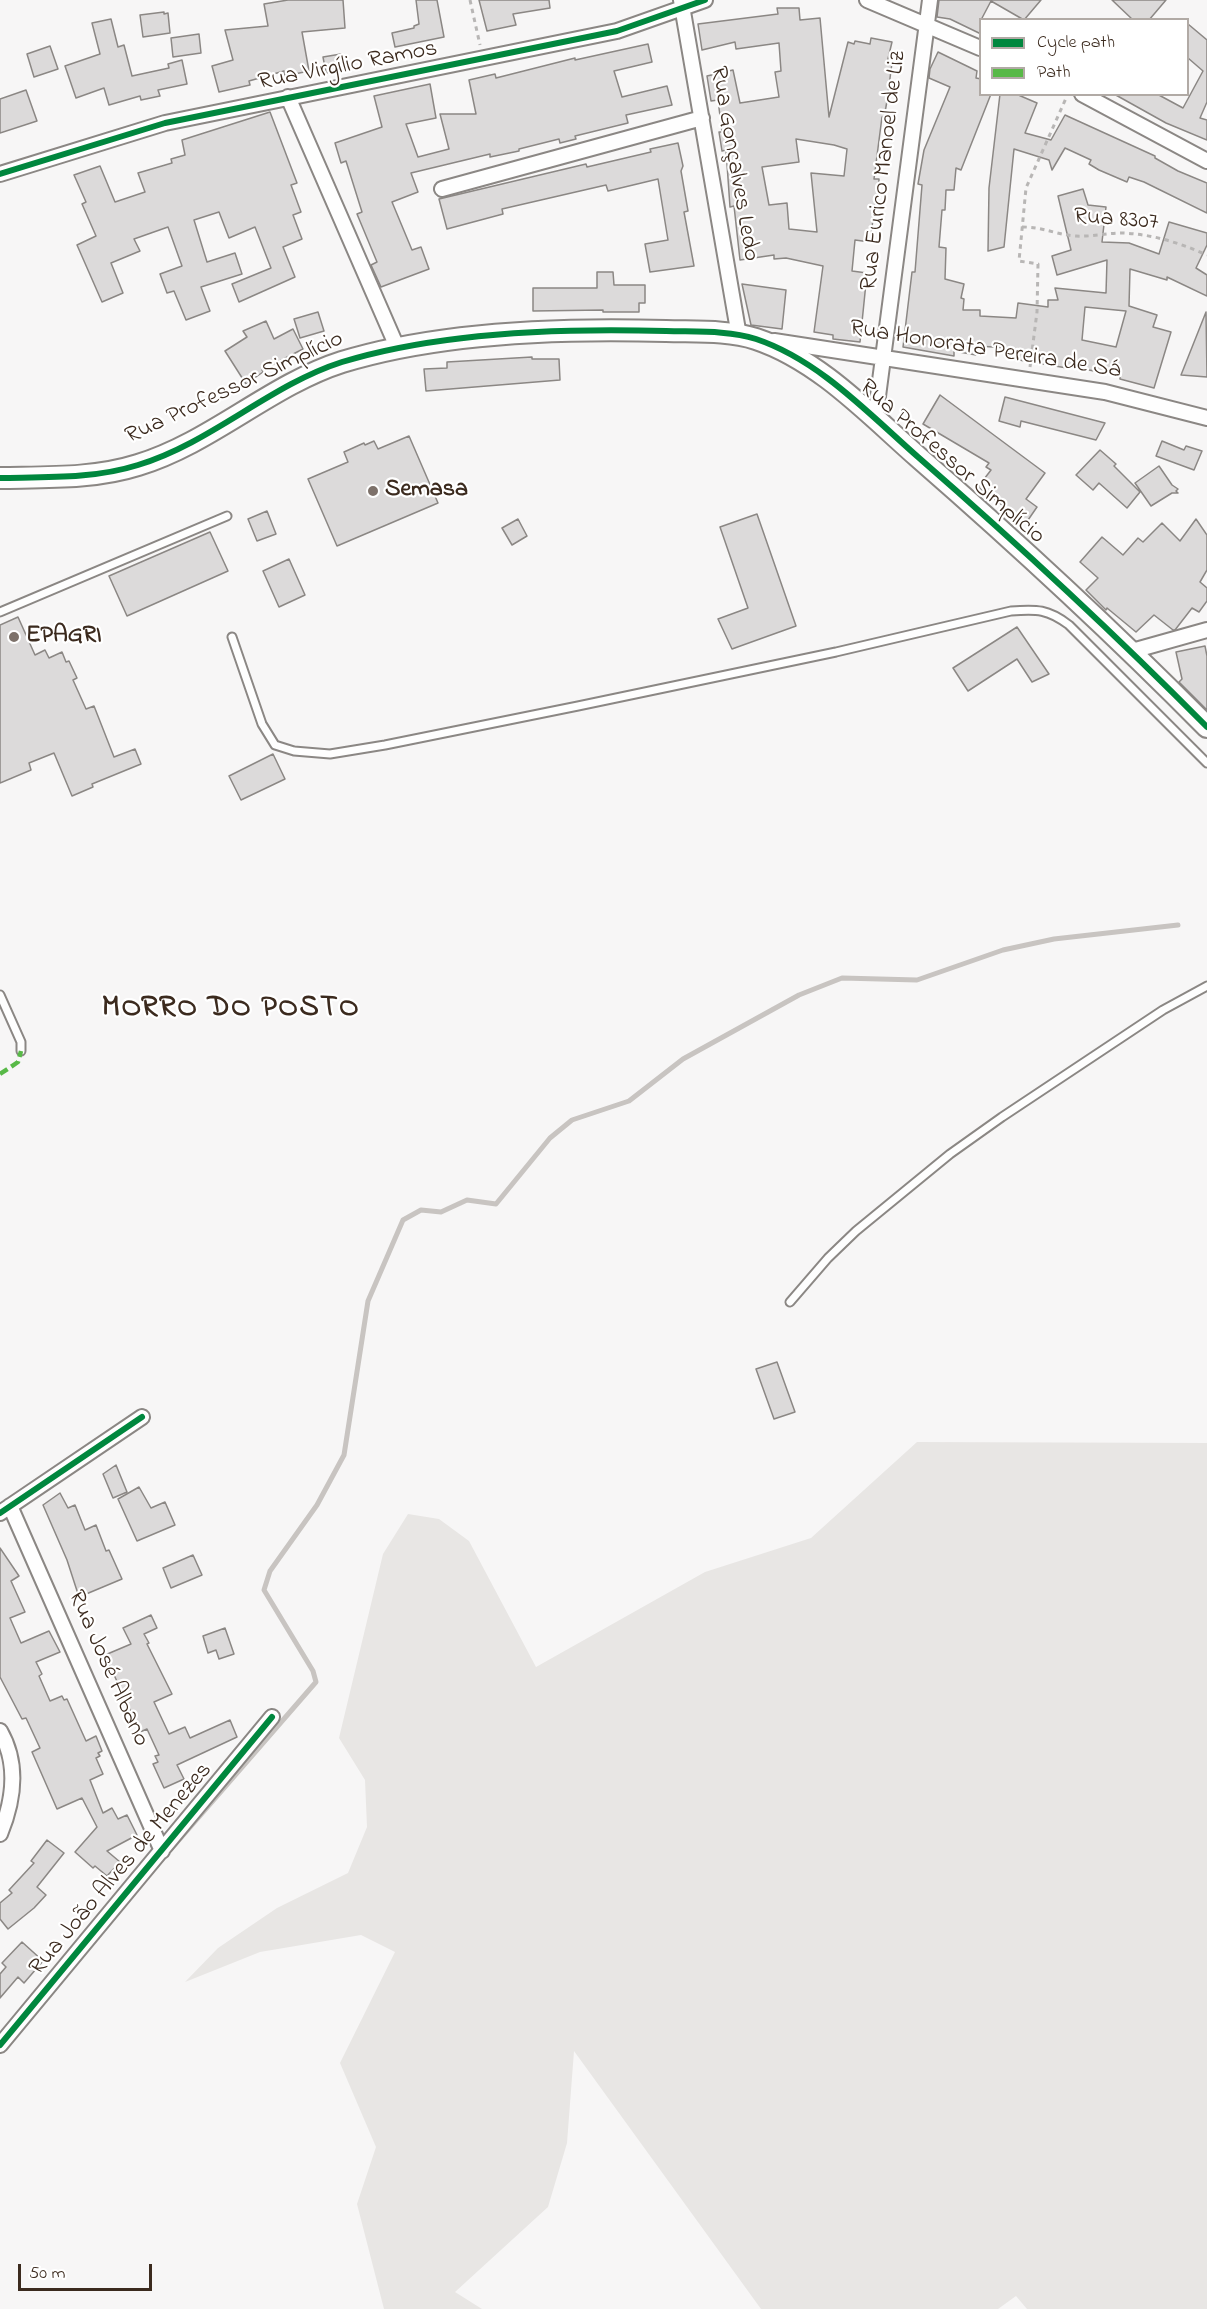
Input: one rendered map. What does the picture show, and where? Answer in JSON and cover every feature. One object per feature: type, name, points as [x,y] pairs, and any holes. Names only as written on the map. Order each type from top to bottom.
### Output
[{"type":"street","name":"Rua Virgílio Ramos","points":[[0,174],[165,123],[617,31],[682,4],[705,0]]},
{"type":"street","points":[[867,0],[979,47]]},
{"type":"street","name":"Rua Eurico Manoel de Liz","points":[[875,419],[930,0]]},
{"type":"street","name":"Rua Gonçalves Ledo","points":[[682,4],[702,118],[747,337]]},
{"type":"street","points":[[1086,96],[1207,161]]},
{"type":"street","points":[[288,97],[397,347]]},
{"type":"street","points":[[442,189],[702,118]]},
{"type":"street","name":"Rua Professor Simplício","points":[[0,478],[94,474],[139,465],[175,450],[300,380],[331,366],[397,347],[462,339],[570,331],[632,330],[717,333],[747,337],[807,365],[875,419],[1036,561],[1131,651],[1207,728]]},
{"type":"street","name":"Rua Honorata Pereira de Sá","points":[[747,337],[1106,392],[1207,418]]},
{"type":"street","points":[[1131,651],[1207,630]]},
{"type":"street","points":[[5,1509],[142,1417]]},
{"type":"street","name":"Rua José Albano","points":[[5,1509],[162,1851]]},
{"type":"street","name":"Rua João Alves de Menezes","points":[[0,2045],[272,1717]]},
{"type":"street","points":[[0,1731],[12,1762],[13,1788],[10,1808],[0,1834]]},
{"type":"lane","points":[[0,612],[227,516]]},
{"type":"lane","points":[[232,637],[262,724],[275,745],[294,751],[330,754],[578,706],[836,652],[1011,611],[1034,609],[1054,614],[1069,626],[1207,763]]},
{"type":"lane","points":[[790,1302],[828,1258],[856,1231],[950,1154],[1163,1010],[1207,986]]},
{"type":"lane","points":[[0,994],[21,1042],[21,1051]]},
{"type":"path","points":[[470,0],[483,59]]},
{"type":"path","points":[[1028,380],[1037,312],[1038,264],[1019,261],[1026,188],[1067,96]]},
{"type":"shaded area","points":[[917,1442],[1207,1443],[1207,2309],[1027,2309],[1016,2296],[998,2309],[761,2309],[574,2051],[567,2143],[548,2207],[455,2292],[482,2309],[384,2309],[357,2204],[376,2147],[340,2063],[395,1952],[361,1935],[260,1952],[185,1982],[218,1948],[277,1908],[348,1873],[367,1827],[365,1780],[339,1738],[383,1554],[408,1514],[439,1519],[469,1541],[536,1667],[705,1572],[811,1538]]},
{"type":"building","points":[[288,0],[343,0],[345,28],[302,32],[309,71],[285,76],[284,71],[249,81],[250,85],[219,92],[212,66],[233,60],[225,30],[268,26],[264,4]]},
{"type":"building","points":[[416,0],[437,0],[444,37],[395,47],[392,33],[414,28],[419,24]]},
{"type":"building","points":[[479,0],[549,0],[550,8],[513,14],[516,25],[487,31]]},
{"type":"building","points":[[939,0],[1041,0],[1026,18],[1021,18],[991,1],[982,18],[979,18],[979,33],[950,19],[937,17]]},
{"type":"building","points":[[1112,0],[1166,0],[1151,18],[1131,18]]},
{"type":"building","points":[[777,8],[799,8],[800,20],[820,18],[829,117],[848,42],[870,44],[871,38],[892,42],[887,63],[892,63],[874,179],[879,179],[878,197],[876,197],[870,242],[855,240],[852,271],[867,273],[860,342],[833,339],[833,335],[814,332],[823,266],[786,258],[774,259],[774,255],[740,260],[734,206],[730,207],[726,150],[722,151],[719,132],[722,132],[718,100],[711,101],[707,76],[733,70],[740,103],[779,97],[775,72],[781,71],[779,43],[736,49],[735,42],[702,50],[698,24],[778,14]],"holes":[[[796,139],[847,149],[844,176],[811,173],[817,232],[789,229],[787,203],[769,205],[762,167],[799,162]]]},
{"type":"building","points":[[164,12],[164,14],[168,13],[170,33],[143,37],[140,15]]},
{"type":"building","points":[[111,19],[118,47],[124,45],[132,76],[169,68],[168,64],[182,60],[187,84],[158,90],[160,96],[141,100],[140,96],[109,105],[104,88],[76,98],[65,66],[100,54],[92,23]]},
{"type":"building","points":[[1189,25],[1207,40],[1207,102],[1200,118],[1207,120],[1207,140],[1166,123],[1118,96],[1161,96],[1183,108],[1203,71],[1189,59]]},
{"type":"building","points":[[199,34],[201,53],[173,57],[171,38]]},
{"type":"building","points":[[648,44],[652,62],[614,71],[622,97],[667,86],[672,105],[626,115],[628,123],[575,136],[576,139],[560,143],[559,139],[519,149],[519,151],[490,157],[490,154],[411,173],[418,192],[392,202],[412,250],[421,247],[429,269],[381,287],[371,265],[377,262],[357,214],[362,212],[346,161],[341,163],[335,143],[382,127],[374,96],[430,84],[436,118],[406,124],[418,157],[449,149],[440,114],[476,114],[469,80],[495,74],[496,78],[575,58],[575,60]]},
{"type":"building","points":[[50,46],[58,69],[34,77],[27,54]]},
{"type":"building","points":[[938,52],[977,71],[979,96],[990,96],[961,170],[956,168],[954,190],[946,190],[945,210],[942,210],[939,247],[946,248],[945,279],[964,284],[961,298],[964,299],[963,310],[980,310],[980,316],[1016,318],[1018,303],[1048,307],[1048,300],[1058,300],[1055,288],[1106,293],[1107,260],[1057,275],[1052,256],[1071,250],[1058,196],[1083,189],[1088,205],[1106,207],[1102,242],[1129,243],[1159,254],[1169,222],[1207,233],[1207,245],[1196,268],[1207,275],[1207,296],[1167,277],[1167,280],[1130,269],[1129,306],[1157,315],[1153,327],[1171,332],[1154,388],[1120,379],[1120,376],[1007,358],[1009,348],[977,346],[976,355],[954,351],[954,356],[903,347],[912,272],[915,272],[922,185],[918,184],[924,150],[950,87],[929,78],[930,69]],"holes":[[[1085,307],[1126,311],[1116,347],[1082,340]]]},
{"type":"building","points":[[341,54],[343,69],[326,73],[323,57]]},
{"type":"building","points":[[26,90],[37,121],[0,133],[0,99]]},
{"type":"building","points":[[1000,96],[1021,96],[1037,103],[1025,133],[1051,140],[1065,115],[1155,156],[1178,171],[1207,183],[1207,213],[1144,182],[1129,177],[1127,182],[1099,170],[1089,164],[1091,160],[1065,148],[1052,170],[1049,160],[1014,149],[1004,247],[988,251],[989,188]]},
{"type":"building","points":[[270,112],[297,183],[291,185],[301,212],[293,215],[302,239],[283,247],[295,277],[239,302],[232,284],[271,268],[255,227],[229,238],[219,212],[194,220],[207,262],[235,253],[242,274],[201,287],[210,311],[186,320],[174,291],[167,293],[160,274],[182,266],[168,227],[134,239],[140,251],[111,263],[123,293],[102,302],[77,245],[96,236],[82,204],[86,202],[74,175],[100,166],[115,202],[145,192],[138,173],[172,163],[171,159],[185,155],[182,140]]},
{"type":"building","points":[[678,143],[688,211],[684,212],[694,266],[650,272],[645,244],[668,240],[658,179],[608,191],[606,185],[502,209],[503,214],[447,229],[439,199],[586,164],[587,167],[651,152],[650,149]]},
{"type":"building","points":[[597,272],[613,272],[614,285],[645,285],[645,303],[639,303],[639,312],[533,311],[533,288],[597,288]]},
{"type":"building","points":[[742,284],[786,290],[782,329],[751,325]]},
{"type":"building","points":[[318,312],[324,331],[300,338],[294,319]]},
{"type":"building","points":[[1206,312],[1207,377],[1181,375]]},
{"type":"building","points":[[266,321],[274,339],[293,329],[303,349],[262,370],[263,372],[246,384],[225,351],[247,337],[243,331]]},
{"type":"building","points":[[532,357],[532,359],[559,359],[560,380],[426,391],[424,369],[447,368],[447,362]]},
{"type":"building","points":[[940,395],[1045,473],[1026,499],[1037,507],[1026,523],[978,487],[991,470],[986,467],[989,463],[923,424]]},
{"type":"building","points":[[1005,397],[1105,423],[1096,440],[1021,421],[1020,427],[999,421]]},
{"type":"building","name":"Semasa","points":[[409,436],[438,503],[337,546],[308,479],[348,462],[344,452],[364,443],[365,445],[374,441],[378,449]]},
{"type":"building","points":[[1162,441],[1184,450],[1186,446],[1202,451],[1194,470],[1156,456]]},
{"type":"building","points":[[1100,450],[1116,464],[1114,466],[1140,492],[1127,508],[1099,483],[1093,490],[1076,475]]},
{"type":"building","points":[[1159,466],[1172,485],[1178,489],[1176,491],[1178,493],[1172,493],[1151,506],[1135,483]]},
{"type":"building","points":[[267,511],[276,534],[257,541],[248,519]]},
{"type":"building","points":[[757,514],[796,626],[732,649],[718,619],[748,608],[720,527]]},
{"type":"building","points":[[518,519],[527,536],[512,545],[502,528]]},
{"type":"building","points":[[1196,519],[1207,535],[1207,570],[1200,582],[1207,588],[1207,601],[1199,612],[1192,608],[1175,630],[1154,615],[1136,632],[1107,608],[1106,610],[1086,590],[1098,578],[1080,562],[1102,537],[1123,555],[1138,538],[1143,542],[1162,523],[1180,541]]},
{"type":"building","points":[[210,532],[228,571],[127,616],[109,576]]},
{"type":"building","points":[[289,559],[305,595],[279,607],[263,571]]},
{"type":"building","points":[[18,617],[35,655],[45,650],[49,658],[62,652],[66,662],[69,661],[77,678],[73,680],[86,709],[94,706],[114,757],[135,749],[141,764],[92,784],[93,787],[72,796],[54,753],[29,763],[31,770],[0,783],[0,625]]},
{"type":"building","points":[[1017,627],[1049,674],[1032,682],[1017,659],[968,691],[953,668]]},
{"type":"building","points":[[1205,646],[1207,710],[1179,682],[1182,679],[1176,652]]},
{"type":"building","points":[[273,754],[285,779],[241,800],[229,776]]},
{"type":"building","points":[[777,1362],[795,1412],[774,1419],[756,1369]]},
{"type":"building","points":[[116,1465],[127,1492],[113,1498],[103,1474]]},
{"type":"building","points":[[139,1487],[151,1508],[165,1502],[175,1525],[137,1541],[118,1499]]},
{"type":"building","points":[[60,1493],[68,1508],[75,1505],[85,1530],[96,1525],[106,1551],[109,1550],[122,1579],[79,1597],[67,1560],[43,1505]]},
{"type":"building","points":[[0,1548],[19,1576],[11,1581],[25,1612],[10,1618],[21,1643],[49,1631],[60,1652],[36,1662],[42,1674],[39,1676],[50,1701],[62,1696],[64,1700],[67,1699],[86,1741],[96,1736],[102,1751],[96,1758],[103,1774],[90,1780],[103,1813],[112,1808],[118,1819],[127,1815],[137,1835],[107,1851],[120,1862],[107,1876],[95,1866],[93,1868],[75,1852],[97,1827],[82,1798],[57,1809],[32,1752],[40,1748],[26,1718],[22,1719],[0,1677]]},
{"type":"building","points":[[193,1555],[202,1575],[171,1588],[163,1568]]},
{"type":"building","points":[[151,1615],[157,1628],[144,1634],[172,1694],[154,1702],[169,1734],[185,1727],[190,1738],[230,1720],[237,1737],[177,1765],[184,1779],[164,1788],[153,1764],[158,1762],[155,1756],[159,1755],[147,1729],[140,1732],[105,1655],[131,1644],[123,1628]]},
{"type":"building","points":[[225,1628],[234,1654],[219,1659],[216,1650],[208,1653],[203,1636]]},
{"type":"building","points":[[47,1840],[64,1853],[37,1887],[46,1895],[8,1929],[0,1919],[0,1903],[12,1893],[9,1890],[34,1863],[31,1861]]},
{"type":"building","points":[[22,1942],[43,1961],[24,1983],[18,1977],[0,1998],[0,1974],[6,1967],[2,1963]]},
{"type":"waterway","points":[[171,1849],[316,1682],[313,1671],[264,1590],[270,1571],[317,1505],[344,1455],[368,1301],[403,1220],[421,1210],[441,1212],[467,1200],[496,1204],[550,1138],[572,1120],[629,1101],[683,1059],[799,995],[842,978],[917,980],[1003,950],[1054,939],[1178,925]]},
{"type":"marked path","points":[[0,1074],[18,1062],[21,1051]]},
{"type":"cycle path","points":[[0,174],[165,123],[617,31],[705,0]]},
{"type":"cycle path","points":[[0,478],[87,475],[138,465],[191,443],[316,372],[342,362],[420,344],[502,334],[586,330],[711,332],[745,336],[779,348],[801,360],[862,406],[1065,589],[1207,727]]},
{"type":"cycle path","points":[[0,1513],[142,1417]]},
{"type":"cycle path","points":[[0,2045],[272,1717]]},
{"type":"place","name":"Semasa","points":[[373,491]]},
{"type":"place","name":"EPAGRI","points":[[14,637]]},
{"type":"district","name":"MORRO DO POSTO","points":[[231,1010]]}]
